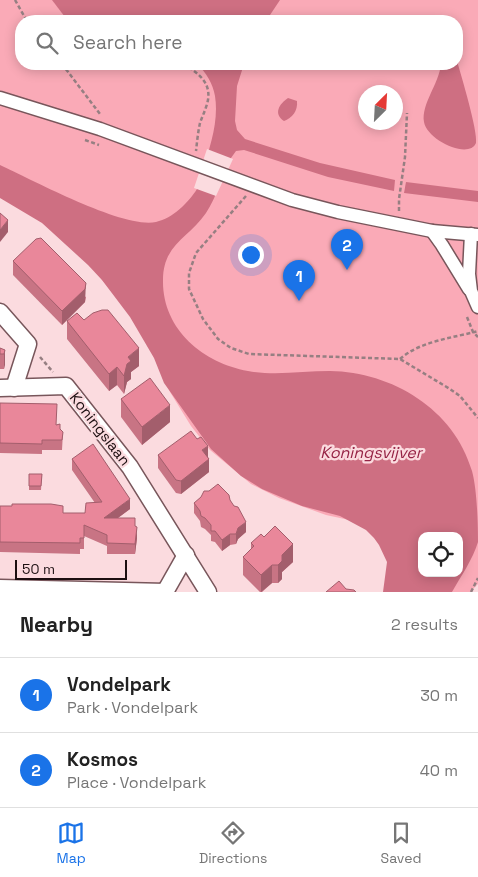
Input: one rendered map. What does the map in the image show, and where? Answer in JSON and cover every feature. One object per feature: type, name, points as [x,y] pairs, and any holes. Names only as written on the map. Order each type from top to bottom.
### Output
[{"type":"street","points":[[0,98],[196,159],[227,177],[292,200],[338,212],[432,231],[475,234],[469,274],[470,291]]},
{"type":"street","points":[[432,231],[478,307]]},
{"type":"street","points":[[0,312],[28,344],[7,388],[66,386]]},
{"type":"street","name":"Koningslaan","points":[[66,386],[130,467],[208,592]]},
{"type":"street","points":[[0,588],[166,592],[186,555]]},
{"type":"path","points":[[15,0],[24,15]]},
{"type":"path","points":[[67,70],[102,116],[97,144]]},
{"type":"path","points":[[194,70],[203,78],[209,90],[208,102],[200,122],[196,159]]},
{"type":"path","points":[[399,212],[408,113]]},
{"type":"path","points":[[79,138],[106,147]]},
{"type":"path","points":[[250,186],[246,196],[196,253],[189,273],[189,289],[194,304],[218,339],[231,348],[249,354],[400,359],[455,392],[478,418]]},
{"type":"path","points":[[391,210],[404,214]]},
{"type":"path","points":[[400,359],[405,354],[423,346],[478,331]]},
{"type":"path","name":"Koningslaan","points":[[28,344],[66,386]]},
{"type":"path","points":[[471,592],[478,578]]},
{"type":"shaded area","points":[[0,0],[478,0],[478,584],[470,592],[385,592],[388,562],[380,544],[364,527],[354,521],[326,515],[279,498],[251,484],[210,450],[191,426],[170,392],[155,358],[131,316],[90,265],[48,226],[30,213],[0,197]]},
{"type":"water","points":[[52,0],[280,0],[270,15],[63,15]]},
{"type":"water","name":"Koningsvijver","points":[[202,70],[242,70],[237,86],[235,121],[237,130],[245,139],[320,163],[395,180],[394,191],[328,177],[244,150],[236,151],[231,158],[210,207],[199,222],[178,242],[167,258],[163,280],[165,298],[170,314],[188,341],[201,352],[231,367],[268,373],[330,371],[376,378],[418,398],[436,412],[451,429],[463,449],[472,471],[476,496],[478,542],[463,573],[463,532],[418,532],[418,577],[461,577],[452,592],[383,592],[387,562],[379,545],[366,530],[340,516],[302,506],[262,489],[241,476],[211,449],[164,383],[154,358],[130,317],[102,280],[42,223],[0,198],[0,165],[78,202],[122,218],[141,222],[156,222],[168,217],[189,200],[198,187],[215,125],[216,105],[213,87]]},
{"type":"water","points":[[460,70],[476,137],[476,143],[472,148],[457,149],[448,146],[432,135],[424,122],[425,108],[440,71]]},
{"type":"water","points":[[288,98],[297,101],[297,108],[290,118],[284,121],[279,115],[278,109]]},
{"type":"water","points":[[406,182],[478,191],[478,202],[404,193]]},
{"type":"pier","points":[[207,149],[233,159],[216,196],[194,188]]},
{"type":"building","points":[[0,213],[8,220],[0,230]]},
{"type":"building","points":[[41,238],[86,283],[85,289],[62,311],[13,261],[36,239]]},
{"type":"building","points":[[108,310],[139,348],[128,357],[131,361],[127,364],[124,376],[117,367],[109,374],[67,321],[77,313],[84,320],[93,313]]},
{"type":"building","points":[[0,348],[5,350],[4,354],[0,354]]},
{"type":"building","points":[[150,378],[170,405],[142,427],[121,399]]},
{"type":"building","points":[[0,403],[57,404],[56,425],[60,424],[60,429],[63,432],[62,440],[42,440],[42,444],[0,443]]},
{"type":"building","points":[[191,431],[197,439],[201,437],[208,446],[202,450],[209,459],[181,481],[176,480],[158,455]]},
{"type":"building","points":[[93,444],[130,499],[104,518],[135,518],[135,526],[137,527],[135,544],[107,543],[107,535],[84,525],[84,538],[80,538],[80,543],[0,542],[0,506],[12,506],[12,504],[51,504],[63,506],[63,513],[85,513],[86,503],[102,502],[72,459]]},
{"type":"building","points":[[29,474],[42,474],[41,486],[29,486]]},
{"type":"building","points":[[218,484],[229,495],[234,506],[238,507],[246,522],[238,528],[236,534],[230,534],[222,540],[215,531],[211,531],[211,525],[201,516],[194,503],[201,497],[204,491],[209,491]]},
{"type":"building","points":[[275,526],[293,544],[282,555],[282,561],[278,565],[272,565],[261,575],[243,557],[254,546],[251,543],[261,534],[264,537]]},
{"type":"building","points":[[339,581],[346,589],[356,592],[326,592]]},
{"type":"place","name":"Kosmos","points":[[347,270]]},
{"type":"place","name":"Vondelpark","points":[[299,301]]}]
